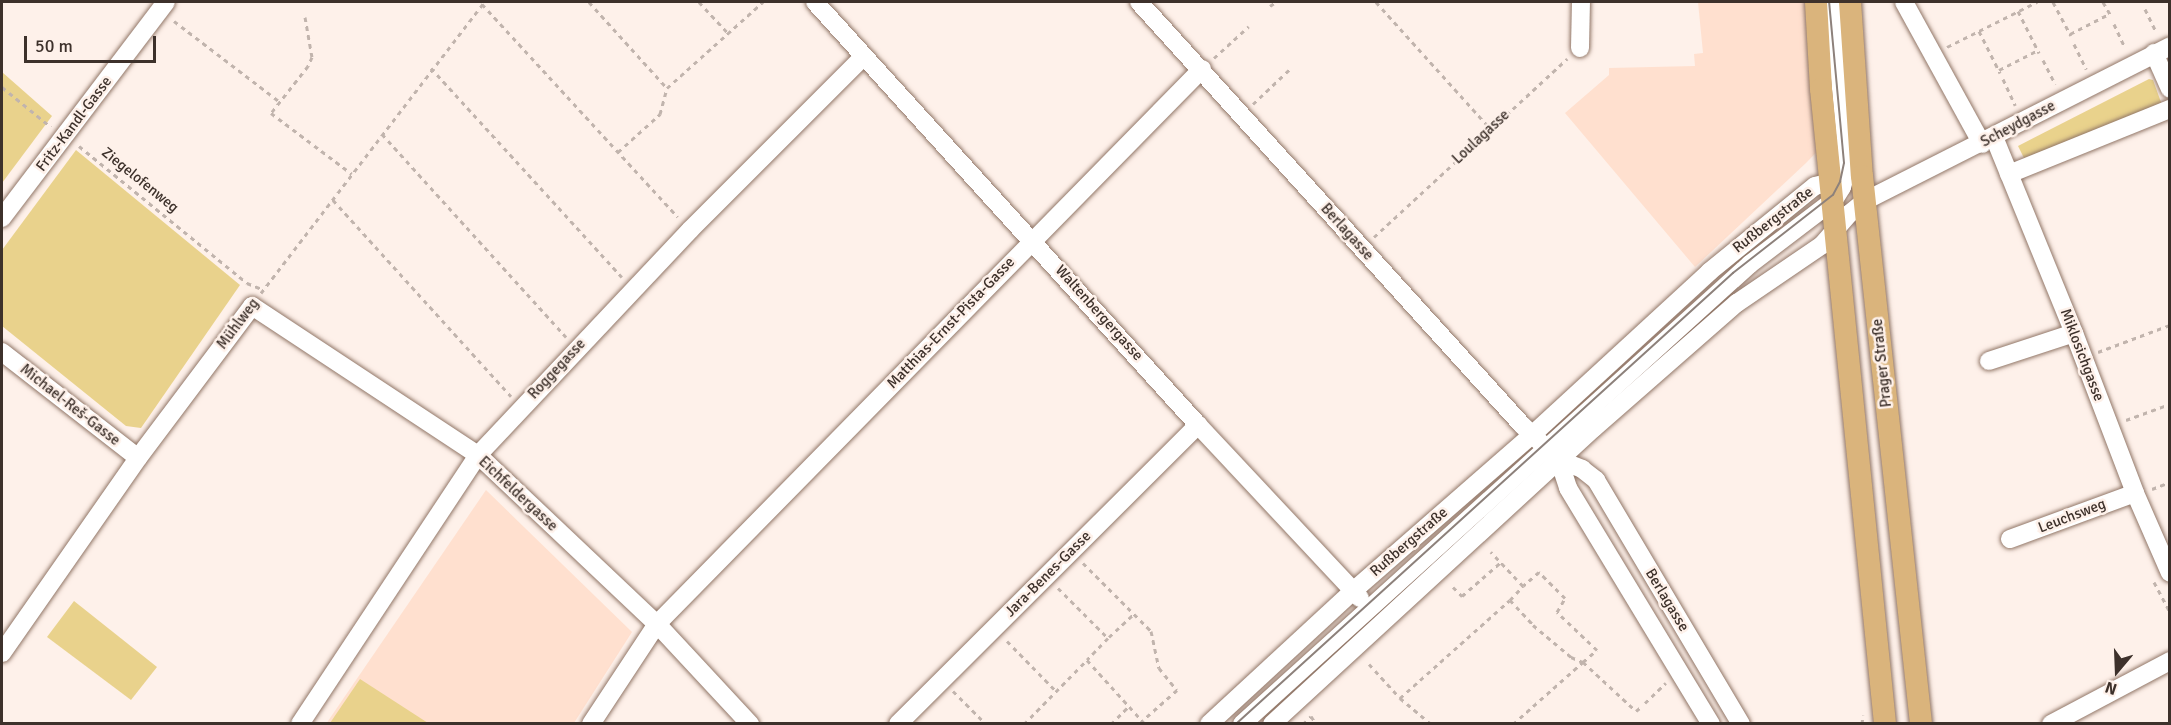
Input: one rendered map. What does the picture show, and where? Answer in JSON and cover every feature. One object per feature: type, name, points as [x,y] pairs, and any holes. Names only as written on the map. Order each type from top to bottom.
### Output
[{"type":"main road","points":[[1816,2],[1836,190],[1837,231],[1885,723]]},
{"type":"main road","name":"Prager Straße","points":[[1850,2],[1865,201],[1921,723]]},
{"type":"street","name":"Waltenbergergasse","points":[[815,2],[1033,239],[1198,425],[1384,623]]},
{"type":"street","name":"Berlagasse","points":[[1138,2],[1202,69],[1532,435],[1553,454],[1582,469],[1596,480],[1737,717],[1718,723]]},
{"type":"street","points":[[1580,48],[1581,2]]},
{"type":"street","points":[[1272,723],[1384,623],[1553,454],[1750,264],[1836,190],[1848,166],[1833,2]]},
{"type":"street","name":"Miklosichgasse","points":[[1904,2],[1933,54],[2009,174],[2084,358],[2134,493],[2169,573]]},
{"type":"street","name":"Fritz-Kandl-Gasse","points":[[2,218],[163,6]]},
{"type":"street","points":[[2162,49],[2169,89]]},
{"type":"street","name":"Scheydgasse","points":[[1865,201],[2162,49]]},
{"type":"street","name":"Roggegasse","points":[[300,723],[478,455],[657,264],[864,56]]},
{"type":"street","name":"Matthias-Ernst-Pista-Gasse","points":[[591,723],[657,624],[1202,69]]},
{"type":"street","points":[[2009,174],[2169,109]]},
{"type":"street","name":"Rußbergstraße","points":[[1209,723],[1353,591],[1532,435],[1726,258],[1815,186],[1836,190]]},
{"type":"street","points":[[1836,190],[1865,201]]},
{"type":"street","points":[[1242,723],[1370,608],[1553,454],[1737,303],[1822,245],[1837,231],[1849,214],[1865,201]]},
{"type":"street","name":"Eichfeldergasse","points":[[252,306],[478,455],[657,624],[750,723]]},
{"type":"street","name":"Mühlweg","points":[[2,653],[138,458],[252,306]]},
{"type":"street","points":[[1989,361],[2074,333]]},
{"type":"street","name":"Michael-Reš-Gasse","points":[[2,352],[138,458]]},
{"type":"street","name":"Jara-Benes-Gasse","points":[[898,723],[1198,425]]},
{"type":"street","name":"Berlagasse","points":[[1553,454],[1568,488],[1711,723]]},
{"type":"street","name":"Leuchsweg","points":[[2010,539],[2134,493]]},
{"type":"street","points":[[2051,723],[2169,661]]},
{"type":"street","points":[[1868,720],[1882,694]]},
{"type":"path","points":[[589,2],[668,88]]},
{"type":"path","points":[[699,2],[728,33]]},
{"type":"path","points":[[618,152],[660,114],[668,88],[763,2]]},
{"type":"path","points":[[1270,6],[1276,2]]},
{"type":"path","points":[[1376,2],[1490,128]]},
{"type":"path","points":[[1933,54],[2037,2]]},
{"type":"path","points":[[2053,2],[2070,35],[2110,15],[2103,2]]},
{"type":"path","points":[[483,3],[685,225]]},
{"type":"path","name":"Mühlweg","points":[[252,306],[431,68],[483,3]]},
{"type":"path","points":[[163,6],[280,102]]},
{"type":"path","points":[[2145,9],[2156,32]]},
{"type":"path","points":[[1979,31],[1999,71],[2038,52],[2018,11]]},
{"type":"path","points":[[305,17],[312,57],[308,66],[271,113],[352,174]]},
{"type":"path","points":[[2114,24],[2125,48]]},
{"type":"path","points":[[1202,69],[1249,26]]},
{"type":"path","points":[[2074,44],[2086,69]]},
{"type":"path","name":"Loulagasse","points":[[1362,249],[1490,128],[1580,48]]},
{"type":"path","points":[[2043,60],[2055,84]]},
{"type":"path","points":[[431,68],[628,284]]},
{"type":"path","points":[[1241,114],[1289,70]]},
{"type":"path","points":[[2003,79],[2015,105]]},
{"type":"path","name":"Ziegelofenweg","points":[[2,87],[39,119],[66,135],[247,283],[264,290]]},
{"type":"path","points":[[382,134],[572,343]]},
{"type":"path","points":[[333,200],[516,401]]},
{"type":"path","points":[[2084,358],[2169,325]]},
{"type":"path","points":[[2110,427],[2169,404]]},
{"type":"path","points":[[1491,552],[1523,586]]},
{"type":"path","points":[[1077,557],[1151,631],[1159,668],[1177,690],[1144,722],[1087,660]]},
{"type":"path","points":[[1453,587],[1462,596],[1501,562]]},
{"type":"path","points":[[1400,698],[1539,572],[1565,598],[1557,612],[1597,650],[1513,723]]},
{"type":"path","points":[[1052,582],[1108,638]]},
{"type":"path","points":[[1509,600],[1533,625],[1571,657],[1583,662],[1636,711],[1641,707]]},
{"type":"path","points":[[1024,723],[1108,638],[1134,615]]},
{"type":"path","points":[[1000,633],[1056,691]]},
{"type":"path","points":[[1369,664],[1400,698],[1431,723]]},
{"type":"path","points":[[1645,703],[1672,678]]},
{"type":"path","points":[[947,686],[986,723]]},
{"type":"path","points":[[1111,723],[1129,706]]},
{"type":"path","points":[[1303,723],[1311,716],[1316,723]]},
{"type":"path","points":[[1862,723],[1868,720]]},
{"type":"shaded area","points":[[1698,2],[1852,2],[1852,116],[1806,163],[1695,267],[1565,113],[1609,75],[1609,68],[1695,66],[1694,54],[1703,53]]},
{"type":"shaded area","points":[[2,72],[52,116],[2,183]]},
{"type":"shaded area","points":[[2149,79],[2153,80],[2162,105],[2024,158],[2018,146]]},
{"type":"shaded area","points":[[76,150],[240,285],[141,428],[126,426],[2,326],[2,250]]},
{"type":"shaded area","points":[[486,490],[632,632],[574,723],[326,724]]},
{"type":"shaded area","points":[[74,601],[157,667],[131,700],[47,637]]},
{"type":"shaded area","points":[[360,679],[428,723],[330,723]]},
{"type":"tram line","points":[[1236,724],[1733,273],[1833,195],[1840,182],[1844,163],[1829,2]]}]
